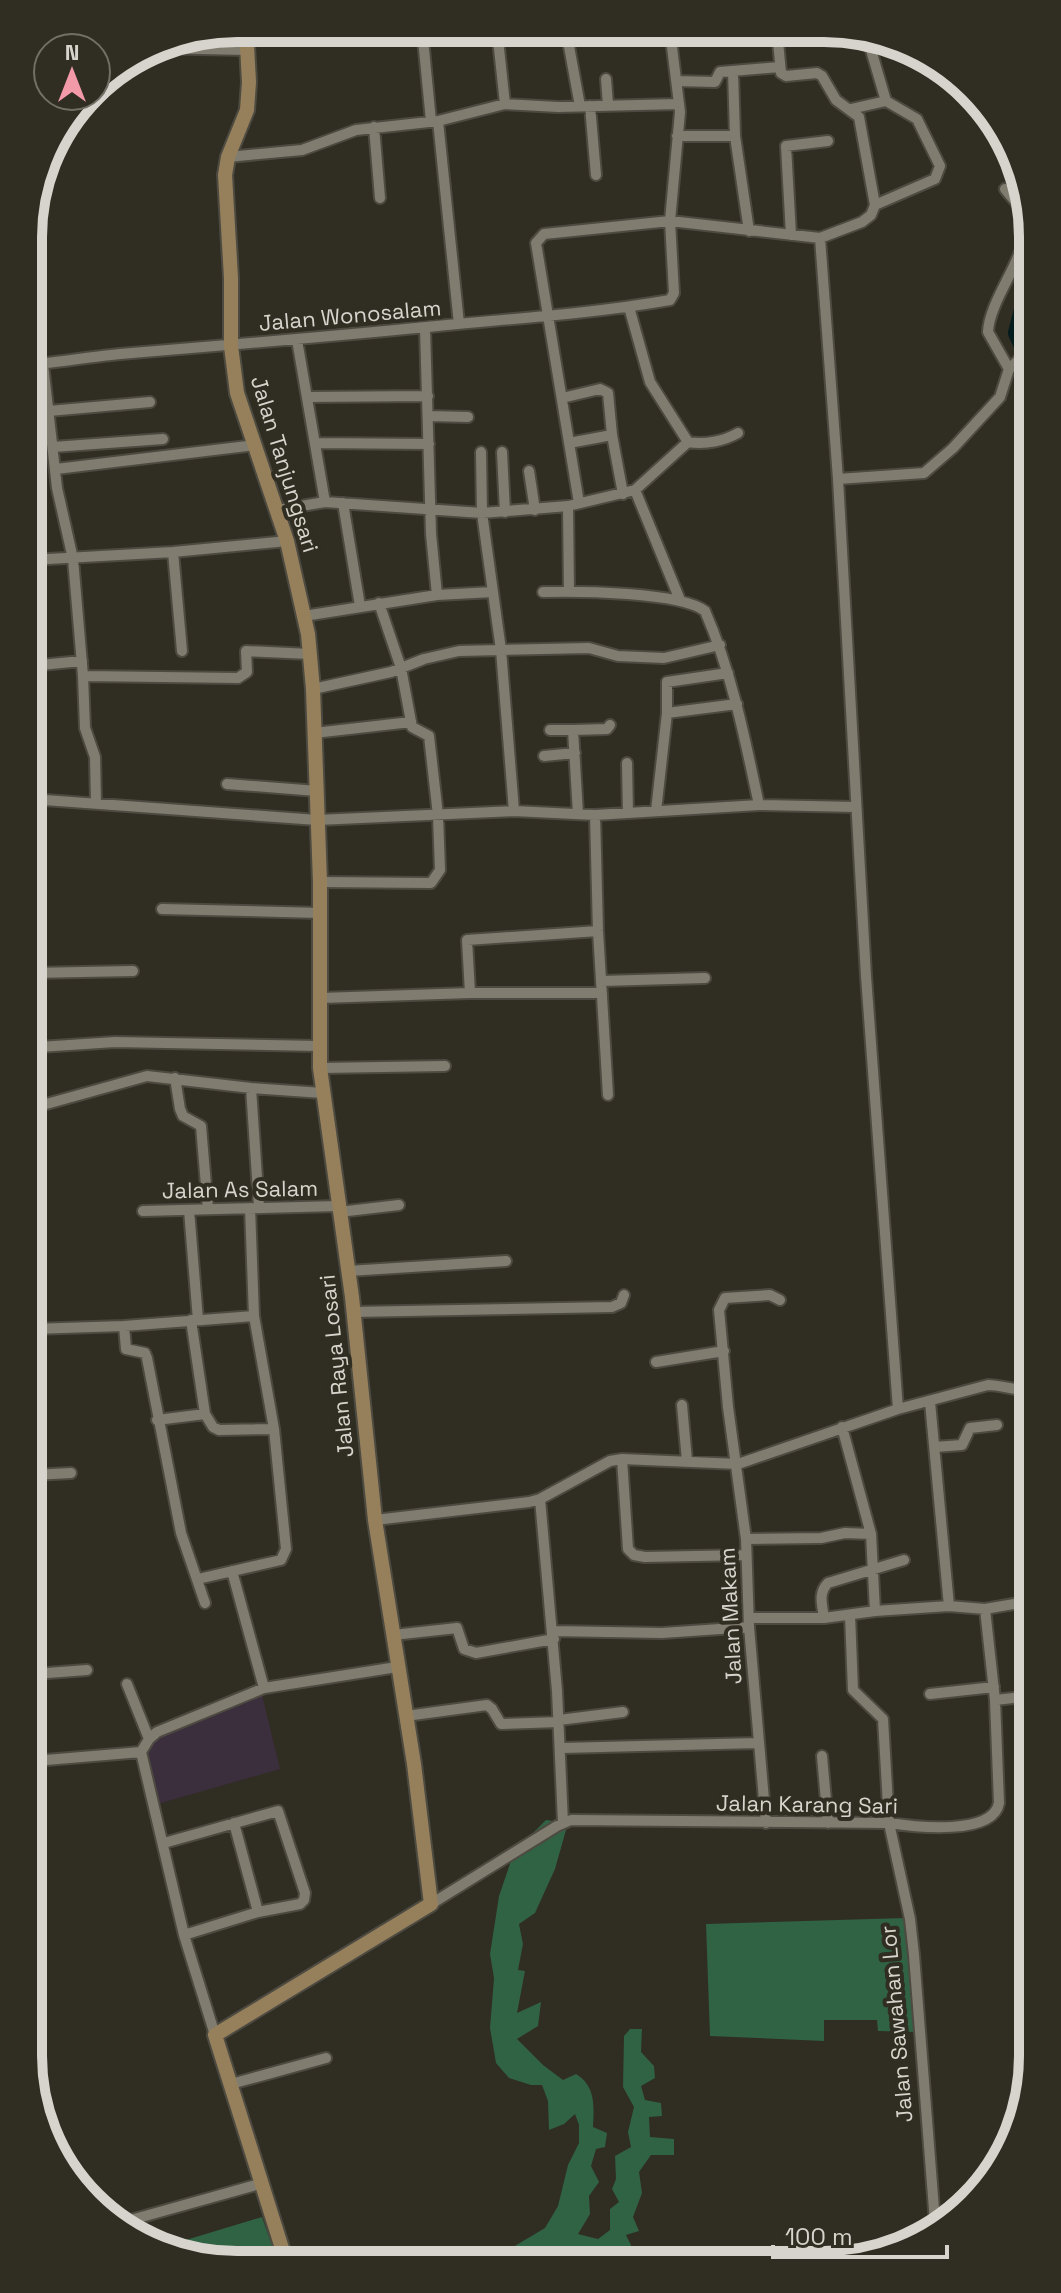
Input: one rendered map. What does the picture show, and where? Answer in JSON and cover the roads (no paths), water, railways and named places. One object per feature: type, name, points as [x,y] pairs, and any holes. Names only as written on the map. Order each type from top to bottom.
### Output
[{"type":"street","name":"Jalan Tanjungsari","points":[[247,42],[247,110],[228,157],[225,175],[231,346],[237,393],[278,510],[304,616],[313,689],[317,820]]},
{"type":"street","points":[[424,42],[459,324]]},
{"type":"street","points":[[498,42],[505,104]]},
{"type":"street","points":[[569,42],[585,106],[596,175]]},
{"type":"street","points":[[670,221],[679,104],[672,42]]},
{"type":"street","points":[[569,592],[574,504],[569,443],[536,243],[544,234],[670,221],[820,238],[862,222],[871,215],[875,205],[855,113],[836,100],[817,73],[786,76],[781,73],[779,42]]},
{"type":"street","points":[[870,48],[886,101],[917,119],[940,166],[935,179],[875,205]]},
{"type":"street","points":[[188,49],[248,50]]},
{"type":"street","points":[[677,81],[715,82],[720,72],[779,67]]},
{"type":"street","points":[[733,71],[735,136],[749,231]]},
{"type":"street","points":[[606,79],[608,105]]},
{"type":"street","points":[[855,113],[886,101]]},
{"type":"street","points":[[228,157],[302,150],[374,127],[434,121],[505,104],[679,104]]},
{"type":"street","points":[[374,127],[380,198]]},
{"type":"street","points":[[677,136],[735,136]]},
{"type":"street","points":[[791,235],[786,146],[828,141]]},
{"type":"street","points":[[1005,189],[1015,203]]},
{"type":"street","name":"Jalan Wonosalam","points":[[43,364],[549,317],[673,298],[670,221]]},
{"type":"street","points":[[820,238],[898,1409]]},
{"type":"street","points":[[1009,369],[988,332],[997,297],[1019,250]]},
{"type":"street","points":[[629,307],[650,382],[688,442],[698,444],[738,433]]},
{"type":"street","points":[[425,328],[437,595]]},
{"type":"street","points":[[297,340],[325,502]]},
{"type":"street","points":[[838,479],[924,473],[953,448],[1000,397],[1009,369],[1019,359]]},
{"type":"street","points":[[43,364],[64,525],[73,559],[85,728],[95,757],[96,802]]},
{"type":"street","points":[[562,398],[605,390],[608,393],[623,494]]},
{"type":"street","points":[[307,397],[428,396]]},
{"type":"street","points":[[49,411],[150,402]]},
{"type":"street","points":[[429,416],[468,417]]},
{"type":"street","points":[[569,443],[612,435]]},
{"type":"street","points":[[53,447],[163,439]]},
{"type":"street","points":[[278,510],[325,502],[482,513],[574,504],[635,490],[688,442]]},
{"type":"street","points":[[315,443],[429,444]]},
{"type":"street","points":[[56,469],[256,445]]},
{"type":"street","points":[[481,452],[482,513],[501,650],[514,811]]},
{"type":"street","points":[[502,452],[505,512]]},
{"type":"street","points":[[529,471],[535,510]]},
{"type":"street","points":[[635,490],[680,600]]},
{"type":"street","points":[[343,503],[360,606]]},
{"type":"street","points":[[42,560],[287,541]]},
{"type":"street","points":[[173,552],[182,651]]},
{"type":"street","points":[[304,616],[437,595],[493,592]]},
{"type":"street","points":[[543,592],[680,600],[705,611],[720,645],[737,704],[759,805]]},
{"type":"street","points":[[320,882],[431,883],[440,870],[438,815],[429,736],[417,731],[411,722],[401,668],[379,603]]},
{"type":"street","points":[[313,689],[459,651],[589,648],[618,656],[664,658],[720,645]]},
{"type":"street","points":[[83,676],[238,678],[247,672],[246,651],[310,654]]},
{"type":"street","points":[[42,665],[82,661]]},
{"type":"street","points":[[656,811],[667,713],[667,682],[728,673]]},
{"type":"street","points":[[667,713],[737,704]]},
{"type":"street","points":[[314,733],[411,722]]},
{"type":"street","points":[[550,730],[607,729],[610,725]]},
{"type":"street","points":[[573,730],[578,814]]},
{"type":"street","points":[[544,756],[575,753]]},
{"type":"street","points":[[627,763],[628,813]]},
{"type":"street","points":[[227,784],[317,791]]},
{"type":"street","points":[[42,800],[317,820],[514,811],[595,815],[759,805],[856,807]]},
{"type":"street","points":[[595,815],[608,1095]]},
{"type":"street","name":"Jalan Raya Losari","points":[[317,820],[321,913],[320,1068],[353,1312],[375,1520],[431,1904]]},
{"type":"street","points":[[162,909],[321,913]]},
{"type":"street","points":[[470,993],[467,940],[598,931]]},
{"type":"street","points":[[42,973],[133,971]]},
{"type":"street","points":[[321,998],[602,987],[705,978]]},
{"type":"street","points":[[42,1047],[115,1042],[319,1046]]},
{"type":"street","points":[[320,1068],[445,1066]]},
{"type":"street","points":[[42,1105],[147,1076],[323,1093]]},
{"type":"street","points":[[175,1078],[183,1116],[201,1126],[208,1209]]},
{"type":"street","points":[[198,1579],[281,1560],[285,1555],[274,1429],[254,1316],[251,1088]]},
{"type":"street","name":"Jalan As Salam","points":[[143,1211],[254,1207],[338,1209],[399,1205]]},
{"type":"street","points":[[189,1210],[195,1320],[205,1414],[213,1427],[219,1430],[274,1429]]},
{"type":"street","points":[[348,1271],[506,1261]]},
{"type":"street","points":[[353,1312],[612,1307],[621,1303],[624,1295]]},
{"type":"street","name":"Jalan Makam","points":[[766,1823],[749,1623],[746,1539],[728,1407],[719,1310],[725,1298],[770,1295],[780,1300]]},
{"type":"street","points":[[42,1329],[254,1316]]},
{"type":"street","points":[[124,1326],[126,1349],[145,1353],[147,1358],[181,1533],[205,1603]]},
{"type":"street","points":[[656,1362],[724,1351]]},
{"type":"street","points":[[375,1520],[540,1499],[610,1461],[622,1459],[738,1464],[898,1409],[988,1385],[1019,1389]]},
{"type":"street","points":[[930,1402],[949,1606]]},
{"type":"street","points":[[682,1405],[687,1461]]},
{"type":"street","points":[[157,1420],[205,1414]]},
{"type":"street","points":[[935,1447],[962,1445],[970,1428],[997,1425]]},
{"type":"street","points":[[842,1427],[871,1534],[875,1611]]},
{"type":"street","points":[[622,1459],[628,1549],[634,1555],[746,1555]]},
{"type":"street","points":[[42,1475],[71,1473]]},
{"type":"street","points":[[540,1499],[562,1748],[563,1823]]},
{"type":"street","points":[[746,1539],[871,1534]]},
{"type":"street","points":[[824,1618],[821,1596],[822,1589],[828,1583],[904,1560]]},
{"type":"street","points":[[232,1571],[264,1688]]},
{"type":"street","points":[[393,1635],[457,1628],[464,1649],[476,1653],[553,1635],[662,1633],[875,1611],[949,1606],[985,1609],[1019,1603]]},
{"type":"street","name":"Jalan Karang Sari","points":[[431,1904],[571,1820],[889,1823],[916,1828],[974,1823],[997,1812],[995,1700],[985,1609]]},
{"type":"street","name":"Jalan Sawahan Lor","points":[[850,1615],[853,1690],[883,1719],[889,1823],[911,1931],[935,2216]]},
{"type":"street","points":[[283,2251],[184,1935],[141,1752],[157,1732],[264,1688],[397,1667]]},
{"type":"street","points":[[42,1673],[87,1670]]},
{"type":"street","points":[[127,1684],[149,1739]]},
{"type":"street","points":[[930,1694],[994,1687]]},
{"type":"street","points":[[995,1700],[1019,1697]]},
{"type":"street","points":[[406,1716],[487,1705],[501,1724],[559,1721],[623,1712]]},
{"type":"street","points":[[562,1748],[758,1743]]},
{"type":"street","points":[[42,1758],[141,1752]]},
{"type":"street","points":[[822,1756],[828,1823]]},
{"type":"street","points":[[164,1843],[278,1811],[305,1893],[300,1904],[258,1912],[184,1935]]},
{"type":"street","points":[[234,1823],[258,1912]]},
{"type":"street","points":[[215,2035],[431,1904]]},
{"type":"street","points":[[231,2084],[326,2058]]},
{"type":"street","points":[[132,2220],[263,2183]]},
{"type":"waterway","points":[[1019,329],[1019,335]]}]
